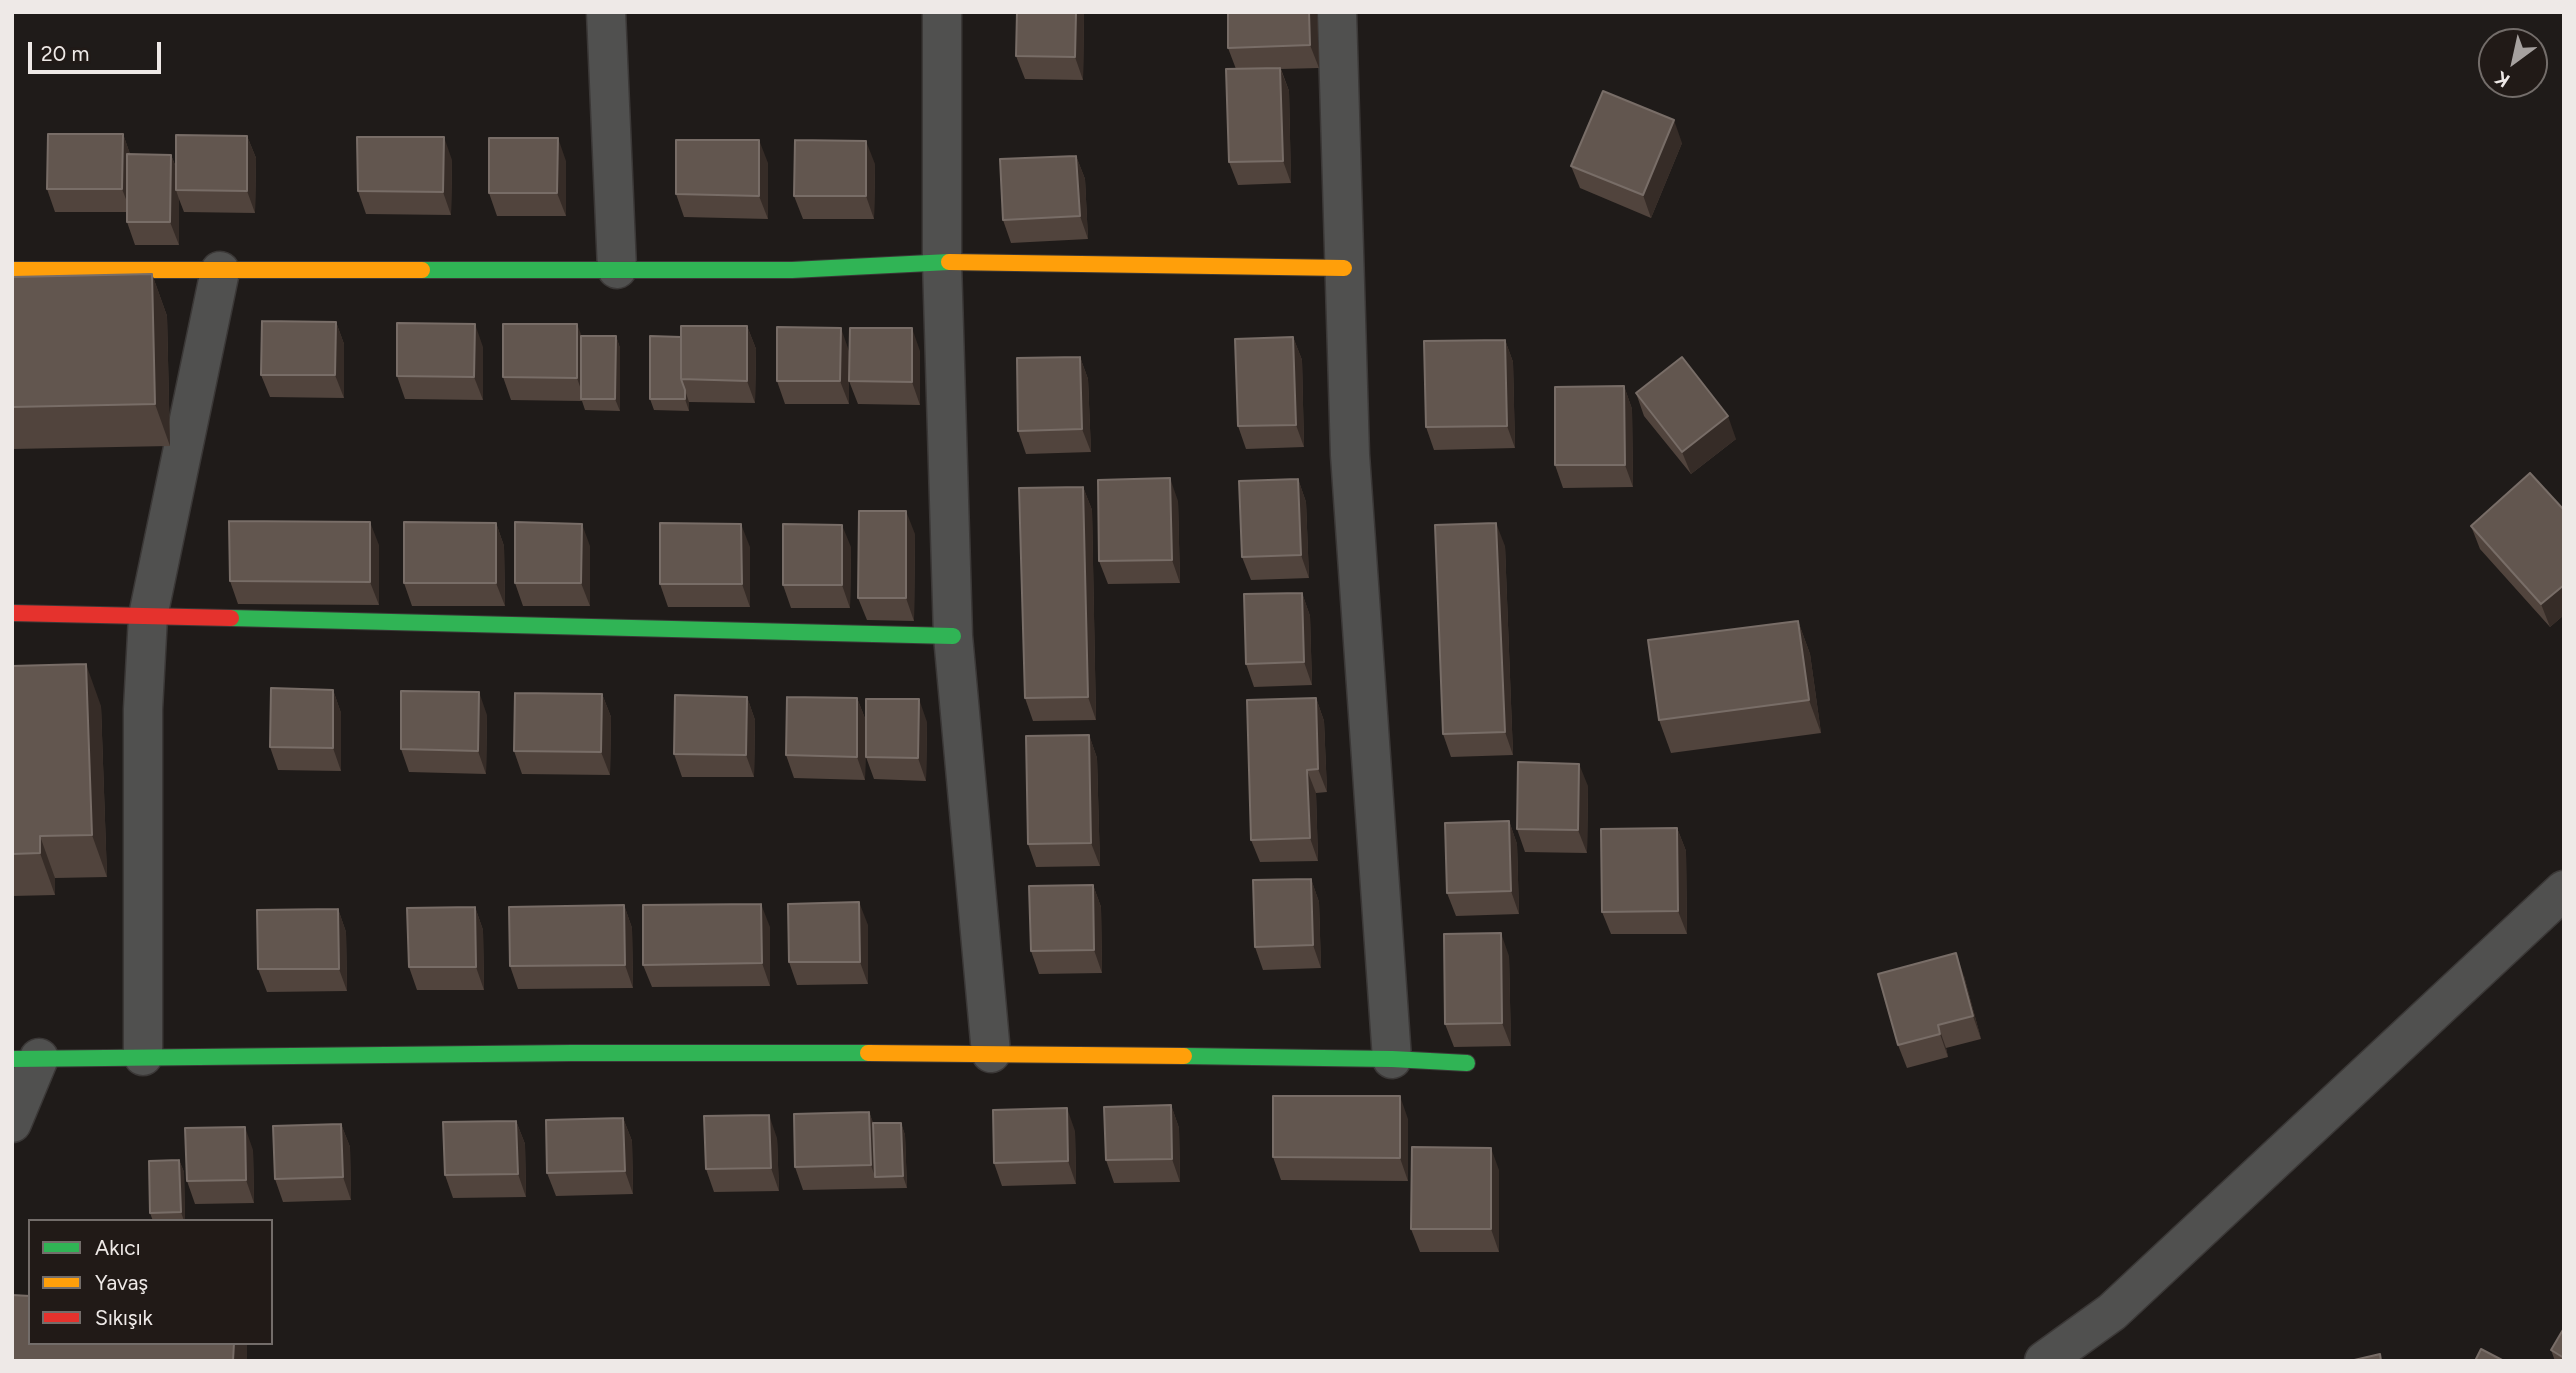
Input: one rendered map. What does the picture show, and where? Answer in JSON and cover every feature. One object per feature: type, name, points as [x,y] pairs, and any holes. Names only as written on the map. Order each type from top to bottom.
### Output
[{"type":"street","points":[[606,12],[617,269]]},
{"type":"street","points":[[942,12],[942,262],[953,636],[991,1053]]},
{"type":"street","points":[[1337,12],[1350,455],[1392,1059]]},
{"type":"street","points":[[12,270],[792,270],[942,262],[1344,268]]},
{"type":"street","points":[[143,1056],[144,709],[149,616],[220,271]]},
{"type":"street","points":[[12,613],[953,636]]},
{"type":"street","points":[[2045,1361],[2112,1312],[2564,890]]},
{"type":"street","points":[[12,1123],[25,1058],[991,1053],[1392,1059],[1467,1063]]},
{"type":"building","points":[[1017,12],[1076,12],[1075,57],[1016,56]]},
{"type":"building","points":[[1228,12],[1309,12],[1310,45],[1228,48]]},
{"type":"building","points":[[1280,68],[1283,161],[1229,162],[1226,69]]},
{"type":"building","points":[[1603,91],[1674,120],[1643,195],[1571,166]]},
{"type":"building","points":[[48,134],[123,134],[122,189],[47,189]]},
{"type":"building","points":[[176,135],[247,136],[247,191],[176,190]]},
{"type":"building","points":[[357,137],[444,137],[443,192],[358,191]]},
{"type":"building","points":[[489,138],[558,138],[557,193],[489,193]]},
{"type":"building","points":[[676,140],[759,140],[759,196],[676,194]]},
{"type":"building","points":[[795,140],[866,141],[866,196],[794,196]]},
{"type":"building","points":[[127,154],[171,155],[170,222],[127,222]]},
{"type":"building","points":[[1076,156],[1080,216],[1003,220],[1000,159]]},
{"type":"building","points":[[152,274],[155,404],[12,407],[12,277]]},
{"type":"building","points":[[262,321],[336,322],[335,375],[261,375]]},
{"type":"building","points":[[397,323],[475,324],[474,377],[397,376]]},
{"type":"building","points":[[503,324],[577,324],[577,378],[503,377]]},
{"type":"building","points":[[681,326],[747,326],[747,381],[681,379]]},
{"type":"building","points":[[777,327],[841,328],[840,381],[777,381]]},
{"type":"building","points":[[850,328],[912,328],[912,382],[849,381]]},
{"type":"building","points":[[581,336],[616,336],[615,399],[581,399]]},
{"type":"building","points":[[650,336],[681,337],[681,379],[685,399],[650,399]]},
{"type":"building","points":[[1293,337],[1296,425],[1238,426],[1235,339]]},
{"type":"building","points":[[1505,340],[1507,426],[1426,427],[1424,341]]},
{"type":"building","points":[[1080,357],[1082,429],[1018,431],[1017,358]]},
{"type":"building","points":[[1682,357],[1728,416],[1682,452],[1636,393]]},
{"type":"building","points":[[1624,386],[1625,465],[1555,465],[1555,387]]},
{"type":"building","points":[[2530,473],[2564,510],[2564,585],[2541,604],[2471,526]]},
{"type":"building","points":[[1170,478],[1172,560],[1099,561],[1098,480]]},
{"type":"building","points":[[1298,479],[1301,555],[1242,557],[1239,481]]},
{"type":"building","points":[[1083,487],[1088,697],[1025,698],[1019,488]]},
{"type":"building","points":[[859,511],[906,511],[906,598],[858,598]]},
{"type":"building","points":[[229,521],[370,522],[370,582],[230,581]]},
{"type":"building","points":[[404,522],[496,523],[496,583],[404,583]]},
{"type":"building","points":[[515,522],[582,524],[581,583],[515,583]]},
{"type":"building","points":[[660,523],[741,524],[742,584],[660,584]]},
{"type":"building","points":[[1496,523],[1505,732],[1443,734],[1435,525]]},
{"type":"building","points":[[783,524],[842,525],[842,585],[783,585]]},
{"type":"building","points":[[1302,593],[1304,662],[1246,664],[1244,594]]},
{"type":"building","points":[[1798,621],[1809,700],[1659,720],[1648,640]]},
{"type":"building","points":[[86,664],[92,835],[40,836],[40,853],[12,854],[12,666]]},
{"type":"building","points":[[271,688],[333,690],[333,748],[270,747]]},
{"type":"building","points":[[401,691],[479,692],[478,751],[401,749]]},
{"type":"building","points":[[515,693],[602,694],[601,752],[514,751]]},
{"type":"building","points":[[675,695],[747,697],[746,755],[674,754]]},
{"type":"building","points":[[787,697],[857,698],[857,757],[786,755]]},
{"type":"building","points":[[1316,698],[1318,769],[1307,770],[1310,838],[1251,840],[1247,700]]},
{"type":"building","points":[[866,699],[919,699],[918,758],[866,757]]},
{"type":"building","points":[[1089,735],[1091,843],[1028,844],[1026,736]]},
{"type":"building","points":[[1518,762],[1579,764],[1578,830],[1517,829]]},
{"type":"building","points":[[1509,821],[1511,891],[1447,893],[1445,823]]},
{"type":"building","points":[[1677,828],[1678,911],[1602,912],[1601,829]]},
{"type":"building","points":[[1311,879],[1313,945],[1255,947],[1253,880]]},
{"type":"building","points":[[1093,885],[1094,950],[1031,951],[1029,886]]},
{"type":"building","points":[[859,902],[860,962],[789,962],[788,904]]},
{"type":"building","points":[[761,904],[762,963],[643,965],[643,905]]},
{"type":"building","points":[[624,905],[625,965],[510,966],[509,907]]},
{"type":"building","points":[[475,907],[476,967],[409,967],[407,908]]},
{"type":"building","points":[[338,909],[339,969],[258,969],[257,910]]},
{"type":"building","points":[[1501,933],[1502,1023],[1445,1024],[1444,934]]},
{"type":"building","points":[[1956,953],[1973,1016],[1938,1025],[1940,1034],[1898,1045],[1878,974]]},
{"type":"building","points":[[1273,1096],[1400,1096],[1400,1158],[1273,1157]]},
{"type":"building","points":[[1171,1105],[1172,1159],[1106,1160],[1104,1107]]},
{"type":"building","points":[[1067,1108],[1068,1161],[994,1163],[993,1110]]},
{"type":"building","points":[[869,1112],[871,1165],[795,1167],[794,1114]]},
{"type":"building","points":[[769,1115],[771,1168],[706,1169],[704,1116]]},
{"type":"building","points":[[623,1118],[625,1171],[547,1173],[546,1120]]},
{"type":"building","points":[[516,1121],[518,1174],[445,1175],[443,1122]]},
{"type":"building","points":[[873,1123],[901,1123],[903,1176],[875,1177]]},
{"type":"building","points":[[341,1124],[343,1177],[275,1179],[273,1126]]},
{"type":"building","points":[[245,1127],[246,1180],[187,1181],[185,1128]]},
{"type":"building","points":[[1412,1147],[1491,1148],[1491,1229],[1411,1229]]},
{"type":"building","points":[[179,1160],[181,1212],[150,1213],[149,1161]]},
{"type":"building","points":[[12,1295],[28,1296],[28,1345],[234,1345],[233,1361],[12,1361]]},
{"type":"building","points":[[2564,1328],[2564,1358],[2551,1350]]},
{"type":"building","points":[[2481,1349],[2504,1361],[2475,1361]]},
{"type":"building","points":[[2380,1354],[2381,1361],[2350,1361]]},
{"type":"traffic: fast","points":[[422,270],[792,270],[949,262]]},
{"type":"traffic: fast","points":[[231,618],[953,636]]},
{"type":"traffic: fast","points":[[12,1059],[868,1053]]},
{"type":"traffic: fast","points":[[1184,1056],[1392,1059],[1467,1063]]},
{"type":"traffic: slow","points":[[949,262],[1344,268]]},
{"type":"traffic: slow","points":[[12,270],[422,270]]},
{"type":"traffic: slow","points":[[868,1053],[1184,1056]]},
{"type":"traffic: jam","points":[[12,613],[231,618]]}]
